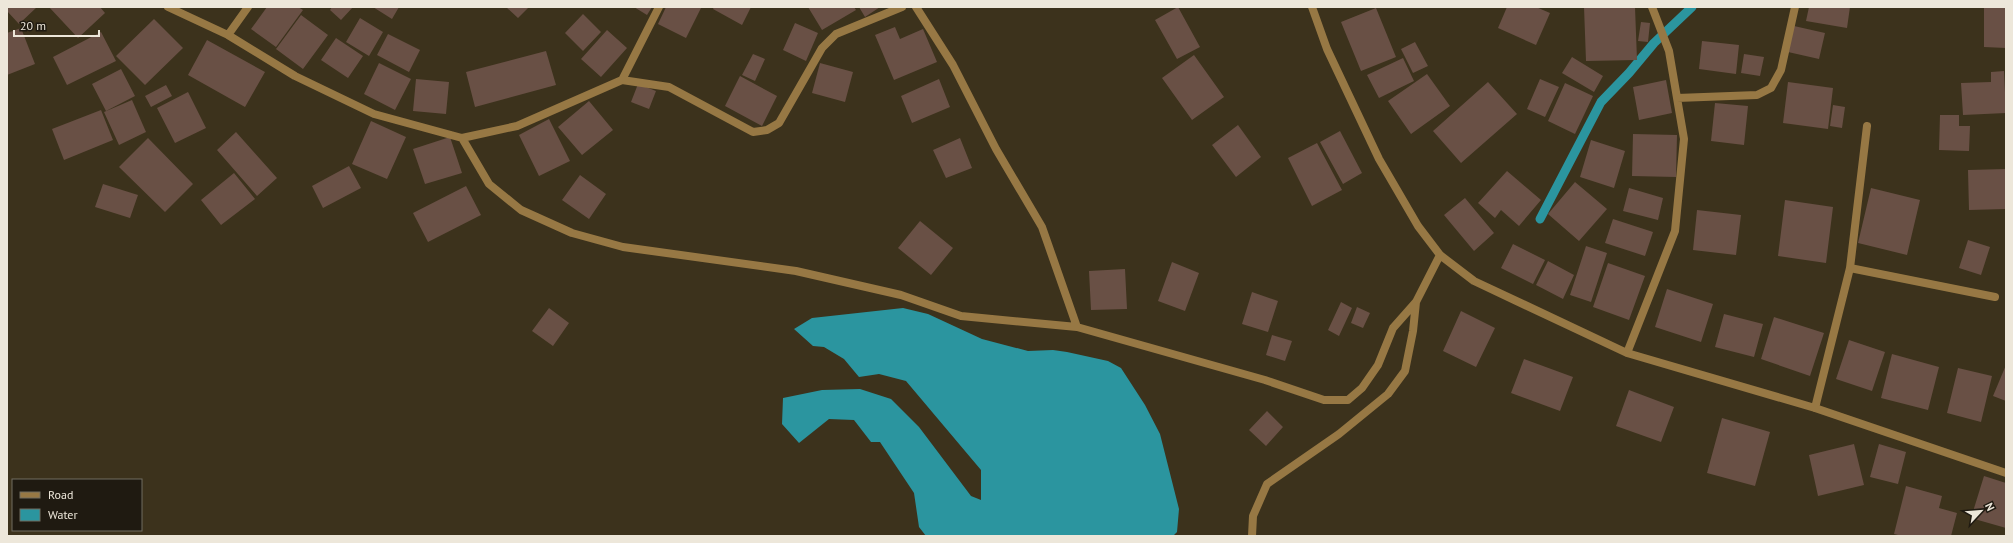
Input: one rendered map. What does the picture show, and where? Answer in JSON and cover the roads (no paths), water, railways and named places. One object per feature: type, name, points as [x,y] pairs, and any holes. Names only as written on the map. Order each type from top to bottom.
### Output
[{"type":"street","points":[[168,7],[228,35],[295,76],[374,114],[462,138],[517,126],[622,80],[670,87],[753,132],[767,130],[779,123],[822,48],[836,34],[902,7]]},
{"type":"street","points":[[228,35],[248,7]]},
{"type":"street","points":[[622,80],[659,7]]},
{"type":"street","points":[[916,7],[953,65],[996,149],[1042,227],[1078,327]]},
{"type":"street","points":[[1312,7],[1327,49],[1379,159],[1418,226],[1440,255],[1474,281],[1626,353],[1815,408],[2006,474]]},
{"type":"street","points":[[1626,353],[1675,231],[1684,139],[1669,51],[1652,7]]},
{"type":"street","points":[[1677,98],[1757,95],[1771,88],[1781,70],[1795,7]]},
{"type":"street","points":[[1815,408],[1850,268],[1868,126]]},
{"type":"street","points":[[462,138],[489,184],[521,210],[572,233],[623,247],[796,271],[901,295],[961,316],[1078,327],[1265,380],[1324,400],[1348,400],[1362,388],[1378,365],[1393,328],[1416,302],[1440,255]]},
{"type":"street","points":[[1850,268],[1995,297]]},
{"type":"street","points":[[1252,536],[1253,516],[1267,484],[1339,434],[1388,394],[1405,371],[1414,332],[1416,302]]},
{"type":"water","points":[[903,308],[928,314],[982,339],[1028,351],[1053,350],[1067,352],[1108,361],[1121,368],[1145,405],[1160,434],[1179,509],[1177,532],[1173,536],[926,536],[919,527],[914,493],[880,442],[871,442],[854,420],[829,419],[799,443],[782,424],[783,398],[822,390],[860,389],[891,399],[919,427],[971,496],[981,500],[981,470],[906,381],[879,374],[859,377],[844,359],[824,347],[813,346],[794,329],[812,318]]},
{"type":"waterway","points":[[1540,219],[1601,102],[1629,73],[1654,43],[1692,7]]}]
